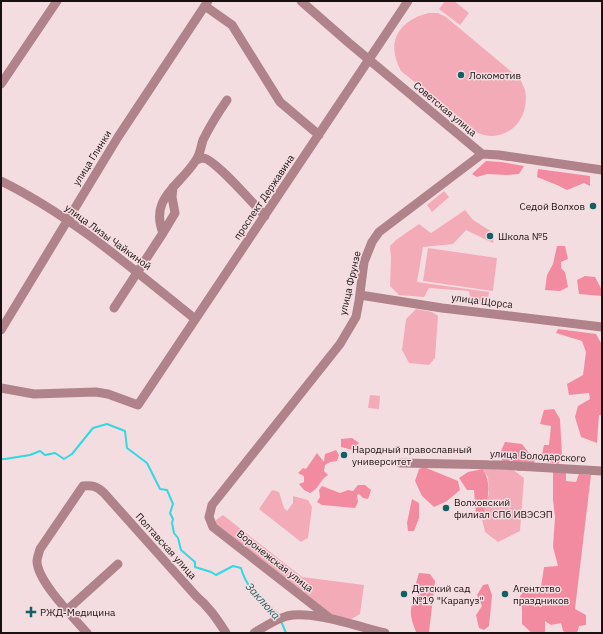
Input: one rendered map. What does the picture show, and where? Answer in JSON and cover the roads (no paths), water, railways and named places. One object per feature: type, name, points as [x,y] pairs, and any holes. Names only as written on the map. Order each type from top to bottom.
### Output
[{"type":"street","points":[[1,84],[57,1]]},
{"type":"street","name":"Советская улица","points":[[301,1],[482,154]]},
{"type":"street","name":"проспект Державина","points":[[1,388],[34,394],[96,392],[108,394],[138,405],[320,135],[408,1]]},
{"type":"street","points":[[206,3],[232,25],[280,102],[320,135]]},
{"type":"street","name":"улица Глинки","points":[[1,330],[118,137],[206,3]]},
{"type":"street","points":[[163,233],[159,223],[159,212],[162,203],[173,187],[197,160],[203,140],[217,114],[227,100]]},
{"type":"street","points":[[482,154],[499,155],[602,170]]},
{"type":"street","name":"улица Фрунзе","points":[[209,517],[212,505],[340,344],[356,317],[364,262],[372,242],[379,232],[482,154]]},
{"type":"street","points":[[197,160],[202,158],[209,161],[235,183],[265,216]]},
{"type":"street","name":"улица Лизы Чайкиной","points":[[1,181],[67,219],[137,272],[195,319]]},
{"type":"street","points":[[114,308],[175,213],[172,197],[173,187]]},
{"type":"street","name":"улица Щорса","points":[[360,295],[442,308],[602,327]]},
{"type":"street","name":"улица Володарского","points":[[400,463],[501,465],[602,470]]},
{"type":"street","name":"Полтавская улица","points":[[67,610],[48,587],[39,572],[37,561],[40,549],[83,486],[91,485],[99,487],[196,596],[207,605],[214,613],[226,633]]},
{"type":"street","name":"Воронежская улица","points":[[209,517],[213,527],[331,619]]},
{"type":"street","points":[[87,633],[67,610],[118,564]]},
{"type":"street","name":"Воронежская улица","points":[[254,633],[286,616],[296,614],[314,615],[385,633]]},
{"type":"waterway","name":"Заклюка","points":[[1,459],[30,455],[40,451],[45,455],[55,453],[64,459],[72,454],[93,428],[107,424],[125,431],[127,448],[147,463],[160,489],[167,490],[173,504],[170,513],[173,519],[172,523],[174,533],[178,538],[181,550],[195,562],[195,567],[216,575],[233,566],[241,568],[251,589],[279,615]]},
{"type":"waterway","name":"Заклюка","points":[[281,621],[286,633]]},
{"type":"place","name":"Локомотив","points":[[461,75]]},
{"type":"place","name":"Седой Волхов","points":[[593,206]]},
{"type":"place","name":"Школа №5","points":[[490,236]]},
{"type":"place","name":"Народный православный университет","points":[[344,455]]},
{"type":"place","name":"Волховский филиал СПб ИВЭСЭП","points":[[446,508]]},
{"type":"place","name":"Детский сад №19 \"Карапуз\"","points":[[404,594]]},
{"type":"place","name":"Агентство праздников","points":[[505,594]]},
{"type":"place","name":"РЖД-Медицина","points":[[31,612]]}]
